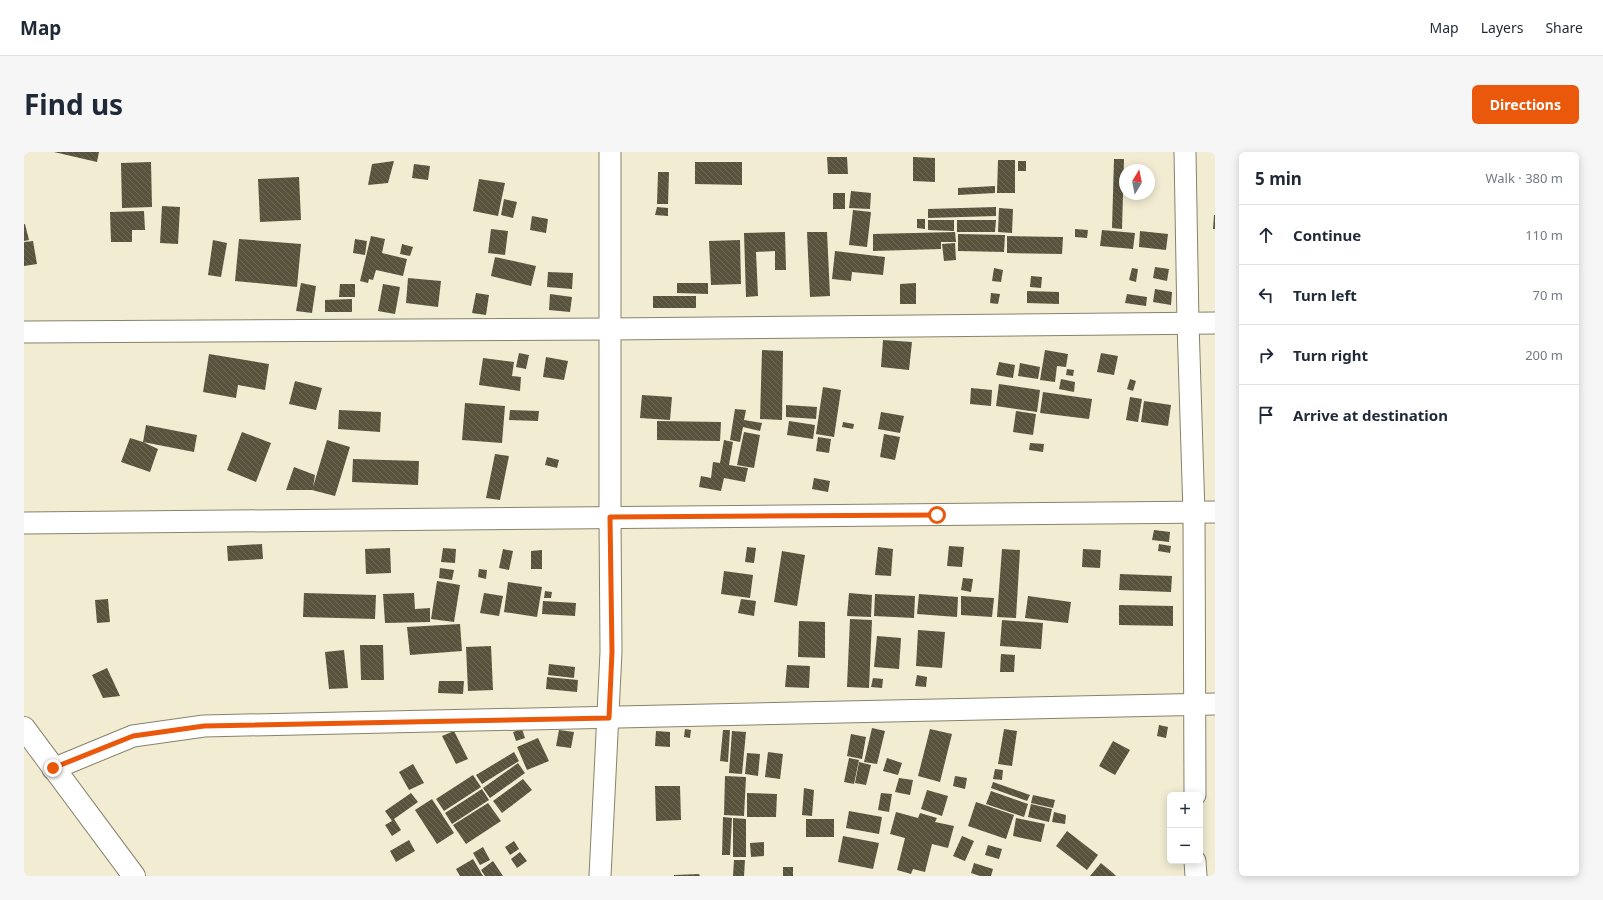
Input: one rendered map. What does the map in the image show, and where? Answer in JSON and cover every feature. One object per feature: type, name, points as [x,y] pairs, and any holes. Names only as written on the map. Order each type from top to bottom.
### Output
[{"type":"highway","points":[[24,728],[127,875]]},
{"type":"street","points":[[600,876],[612,652],[610,517],[610,152]]},
{"type":"street","points":[[1185,152],[1188,324],[1194,513],[1195,792]]},
{"type":"street","points":[[24,332],[610,329],[1215,323]]},
{"type":"street","points":[[24,523],[1215,512]]},
{"type":"street","points":[[53,768],[133,736],[204,726],[1215,704]]},
{"type":"street","points":[[1196,864],[1196,876]]},
{"type":"building","points":[[54,152],[99,152],[97,162]]},
{"type":"building","points":[[827,157],[847,157],[848,174],[828,174]]},
{"type":"building","points":[[913,157],[935,158],[935,182],[913,181]]},
{"type":"building","points":[[1114,159],[1124,159],[1124,164],[1119,164],[1119,200],[1123,200],[1122,229],[1112,228]]},
{"type":"building","points":[[998,160],[1015,160],[1015,193],[997,193]]},
{"type":"building","points":[[394,161],[388,183],[368,185],[372,164]]},
{"type":"building","points":[[1018,161],[1026,161],[1026,171],[1018,171]]},
{"type":"building","points":[[151,162],[152,207],[122,208],[121,163]]},
{"type":"building","points":[[695,162],[742,162],[742,185],[695,184]]},
{"type":"building","points":[[414,164],[430,166],[428,180],[412,178]]},
{"type":"building","points":[[658,172],[669,172],[668,204],[657,204]]},
{"type":"building","points":[[299,177],[301,220],[260,222],[258,179]]},
{"type":"building","points":[[479,179],[505,183],[498,216],[473,211]]},
{"type":"building","points":[[995,186],[995,193],[958,195],[958,188]]},
{"type":"building","points":[[851,191],[871,193],[870,209],[849,208]]},
{"type":"building","points":[[833,193],[845,193],[845,209],[833,209]]},
{"type":"building","points":[[504,199],[517,202],[513,218],[501,215]]},
{"type":"building","points":[[162,206],[180,207],[178,244],[160,243]]},
{"type":"building","points":[[657,207],[668,208],[668,216],[655,215]]},
{"type":"building","points":[[996,207],[996,216],[928,218],[928,209]]},
{"type":"building","points":[[999,208],[1013,209],[1012,233],[998,232]]},
{"type":"building","points":[[853,210],[871,212],[867,247],[849,245]]},
{"type":"building","points":[[144,211],[145,230],[132,230],[132,242],[111,242],[110,212]]},
{"type":"building","points":[[1214,215],[1215,229],[1213,229]]},
{"type":"building","points":[[532,216],[548,219],[546,233],[530,230]]},
{"type":"building","points":[[917,219],[925,219],[925,229],[917,228]]},
{"type":"building","points":[[928,220],[954,220],[954,231],[928,230]]},
{"type":"building","points":[[957,220],[996,220],[995,232],[957,232]]},
{"type":"building","points":[[24,224],[29,240],[24,241]]},
{"type":"building","points":[[491,229],[508,231],[505,255],[488,253]]},
{"type":"building","points":[[1075,229],[1088,230],[1087,238],[1075,237]]},
{"type":"building","points":[[1102,230],[1135,233],[1133,249],[1100,246]]},
{"type":"building","points":[[1140,231],[1168,234],[1166,250],[1139,247]]},
{"type":"building","points":[[785,232],[786,270],[775,270],[775,251],[756,252],[758,296],[746,297],[744,233]]},
{"type":"building","points":[[807,232],[827,232],[830,296],[810,297]]},
{"type":"building","points":[[955,232],[956,242],[941,242],[941,249],[873,251],[873,234]]},
{"type":"building","points":[[958,234],[1005,235],[1004,252],[958,251]]},
{"type":"building","points":[[371,236],[385,239],[382,253],[407,259],[403,276],[376,270],[373,280],[369,279],[368,283],[360,281]]},
{"type":"building","points":[[1007,236],[1063,237],[1062,254],[1007,253]]},
{"type":"building","points":[[239,239],[301,244],[297,287],[235,281]]},
{"type":"building","points":[[355,239],[367,241],[365,255],[353,253]]},
{"type":"building","points":[[213,240],[227,243],[221,277],[208,275]]},
{"type":"building","points":[[740,240],[741,284],[711,285],[709,241]]},
{"type":"building","points":[[33,241],[37,264],[24,266],[24,242]]},
{"type":"building","points":[[955,243],[956,260],[944,261],[942,244]]},
{"type":"building","points":[[402,244],[413,247],[410,256],[400,254]]},
{"type":"building","points":[[835,251],[885,257],[883,275],[852,272],[851,281],[832,279]]},
{"type":"building","points":[[495,257],[536,266],[531,286],[491,276]]},
{"type":"building","points":[[1155,267],[1169,269],[1167,281],[1153,278]]},
{"type":"building","points":[[994,268],[1003,270],[1001,282],[992,281]]},
{"type":"building","points":[[1132,268],[1138,269],[1136,282],[1129,280]]},
{"type":"building","points":[[548,272],[573,273],[572,289],[547,287]]},
{"type":"building","points":[[1031,276],[1042,277],[1041,288],[1030,287]]},
{"type":"building","points":[[408,278],[441,281],[438,307],[406,303]]},
{"type":"building","points":[[301,283],[316,286],[312,313],[296,311]]},
{"type":"building","points":[[677,283],[708,283],[708,294],[677,293]]},
{"type":"building","points":[[916,283],[916,304],[900,304],[900,284]]},
{"type":"building","points":[[340,284],[355,284],[355,297],[339,297]]},
{"type":"building","points":[[383,284],[400,287],[395,314],[378,311]]},
{"type":"building","points":[[1155,289],[1172,292],[1171,305],[1153,302]]},
{"type":"building","points":[[1027,291],[1059,292],[1059,304],[1027,303]]},
{"type":"building","points":[[476,293],[489,295],[486,315],[472,313]]},
{"type":"building","points":[[991,293],[1000,294],[998,304],[990,303]]},
{"type":"building","points":[[550,294],[572,297],[570,312],[549,310]]},
{"type":"building","points":[[1127,294],[1147,297],[1146,306],[1125,303]]},
{"type":"building","points":[[653,296],[696,296],[696,308],[653,308]]},
{"type":"building","points":[[352,299],[352,312],[325,312],[325,300]]},
{"type":"building","points":[[883,340],[912,342],[909,370],[881,367]]},
{"type":"building","points":[[762,350],[783,351],[782,420],[760,419]]},
{"type":"building","points":[[1045,350],[1068,354],[1066,367],[1057,366],[1055,382],[1040,380]]},
{"type":"building","points":[[519,353],[529,355],[526,369],[516,367]]},
{"type":"building","points":[[1101,353],[1118,356],[1114,375],[1097,372]]},
{"type":"building","points":[[209,354],[269,364],[265,390],[238,385],[236,398],[203,392]]},
{"type":"building","points":[[546,357],[568,361],[564,380],[543,377]]},
{"type":"building","points":[[483,358],[514,362],[512,376],[521,377],[520,391],[479,385]]},
{"type":"building","points":[[999,362],[1015,365],[1013,378],[996,375]]},
{"type":"building","points":[[1020,363],[1040,367],[1038,379],[1018,376]]},
{"type":"building","points":[[1067,369],[1074,370],[1073,376],[1066,375]]},
{"type":"building","points":[[1061,379],[1075,382],[1074,392],[1059,389]]},
{"type":"building","points":[[1130,379],[1136,381],[1133,391],[1127,389]]},
{"type":"building","points":[[295,381],[322,388],[316,410],[289,404]]},
{"type":"building","points":[[999,384],[1040,390],[1037,412],[996,406]]},
{"type":"building","points":[[823,387],[841,390],[834,437],[816,434]]},
{"type":"building","points":[[971,388],[992,390],[991,406],[970,404]]},
{"type":"building","points":[[1043,392],[1092,399],[1089,419],[1040,413]]},
{"type":"building","points":[[642,395],[672,397],[670,420],[640,418]]},
{"type":"building","points":[[1130,397],[1142,399],[1138,422],[1126,420]]},
{"type":"building","points":[[1144,401],[1171,405],[1168,426],[1141,422]]},
{"type":"building","points":[[465,403],[505,406],[502,443],[462,440]]},
{"type":"building","points":[[786,405],[817,407],[816,419],[786,417]]},
{"type":"building","points":[[735,409],[746,410],[744,420],[762,423],[760,431],[743,427],[740,442],[730,440]]},
{"type":"building","points":[[339,410],[381,412],[380,432],[338,429]]},
{"type":"building","points":[[510,410],[539,411],[538,421],[509,420]]},
{"type":"building","points":[[1016,411],[1036,414],[1033,435],[1013,432]]},
{"type":"building","points":[[881,412],[904,416],[900,433],[878,429]]},
{"type":"building","points":[[657,421],[721,422],[720,441],[657,440]]},
{"type":"building","points":[[789,421],[815,425],[813,439],[787,435]]},
{"type":"building","points":[[843,422],[854,424],[853,429],[842,427]]},
{"type":"building","points":[[146,425],[197,435],[194,452],[143,442]]},
{"type":"building","points":[[242,432],[271,443],[256,482],[227,470]]},
{"type":"building","points":[[744,432],[760,435],[754,468],[737,465]]},
{"type":"building","points":[[884,434],[900,437],[895,460],[880,457]]},
{"type":"building","points":[[818,437],[831,439],[829,453],[816,451]]},
{"type":"building","points":[[130,438],[158,449],[150,472],[121,462]]},
{"type":"building","points":[[327,440],[350,447],[335,496],[312,490],[286,490],[294,467],[315,475],[313,487]]},
{"type":"building","points":[[724,440],[733,442],[729,465],[748,468],[745,482],[724,478],[721,491],[699,487],[701,476],[711,478],[713,462],[720,463]]},
{"type":"building","points":[[1030,443],[1044,444],[1043,452],[1029,450]]},
{"type":"building","points":[[495,454],[509,456],[500,500],[486,498]]},
{"type":"building","points":[[547,457],[559,460],[557,468],[545,465]]},
{"type":"building","points":[[353,459],[419,461],[418,485],[352,482]]},
{"type":"building","points":[[814,478],[830,481],[828,492],[812,489]]},
{"type":"building","points":[[1154,530],[1170,532],[1169,542],[1152,540]]},
{"type":"building","points":[[262,544],[263,559],[228,561],[227,546]]},
{"type":"building","points":[[1159,544],[1171,546],[1170,553],[1158,551]]},
{"type":"building","points":[[949,546],[964,547],[962,567],[947,566]]},
{"type":"building","points":[[747,547],[756,548],[754,563],[745,562]]},
{"type":"building","points":[[878,547],[893,549],[891,576],[875,575]]},
{"type":"building","points":[[390,548],[391,573],[366,574],[365,549]]},
{"type":"building","points":[[443,548],[456,549],[455,563],[441,562]]},
{"type":"building","points":[[503,549],[513,551],[509,570],[499,568]]},
{"type":"building","points":[[1002,549],[1020,550],[1016,618],[997,617]]},
{"type":"building","points":[[1083,549],[1101,550],[1100,568],[1082,567]]},
{"type":"building","points":[[542,550],[542,569],[531,569],[531,551]]},
{"type":"building","points":[[782,551],[805,555],[797,606],[774,602]]},
{"type":"building","points":[[440,568],[454,570],[452,580],[439,578]]},
{"type":"building","points":[[479,569],[487,570],[486,579],[478,577]]},
{"type":"building","points":[[724,571],[753,575],[750,598],[721,594]]},
{"type":"building","points":[[1120,574],[1172,576],[1171,592],[1119,590]]},
{"type":"building","points":[[963,578],[973,579],[971,592],[961,590]]},
{"type":"building","points":[[437,581],[460,585],[454,622],[431,619]]},
{"type":"building","points":[[508,582],[542,587],[537,617],[504,612]]},
{"type":"building","points":[[545,591],[552,592],[551,598],[544,598]]},
{"type":"building","points":[[304,593],[376,595],[375,619],[303,617]]},
{"type":"building","points":[[414,593],[415,609],[430,608],[430,622],[385,623],[383,594]]},
{"type":"building","points":[[484,593],[503,596],[499,616],[480,613]]},
{"type":"building","points":[[849,593],[872,595],[871,617],[847,616]]},
{"type":"building","points":[[875,594],[915,596],[914,618],[874,616]]},
{"type":"building","points":[[919,594],[958,597],[957,617],[917,614]]},
{"type":"building","points":[[961,596],[994,598],[992,617],[961,615]]},
{"type":"building","points":[[1028,596],[1071,602],[1068,623],[1025,618]]},
{"type":"building","points":[[108,599],[110,622],[97,623],[95,600]]},
{"type":"building","points":[[741,599],[756,601],[754,616],[738,613]]},
{"type":"building","points":[[543,601],[576,603],[575,616],[542,614]]},
{"type":"building","points":[[1119,605],[1173,606],[1173,626],[1119,625]]},
{"type":"building","points":[[850,619],[872,620],[869,688],[847,687]]},
{"type":"building","points":[[1002,620],[1043,623],[1041,649],[1000,646]]},
{"type":"building","points":[[799,621],[825,622],[825,658],[798,657]]},
{"type":"building","points":[[460,624],[462,651],[410,655],[407,627]]},
{"type":"building","points":[[918,630],[945,632],[942,668],[916,666]]},
{"type":"building","points":[[877,636],[901,638],[899,669],[874,667]]},
{"type":"building","points":[[360,645],[383,645],[384,680],[361,680]]},
{"type":"building","points":[[491,646],[493,690],[468,691],[466,647]]},
{"type":"building","points":[[344,650],[348,688],[329,689],[325,652]]},
{"type":"building","points":[[1001,654],[1015,655],[1014,672],[1000,672]]},
{"type":"building","points":[[549,664],[575,667],[574,678],[548,675]]},
{"type":"building","points":[[787,665],[810,666],[809,688],[785,687]]},
{"type":"building","points":[[107,668],[120,696],[103,698],[92,675]]},
{"type":"building","points":[[917,675],[927,677],[926,687],[915,686]]},
{"type":"building","points":[[547,677],[578,680],[577,692],[546,689]]},
{"type":"building","points":[[873,678],[883,679],[882,688],[871,687]]},
{"type":"building","points":[[439,681],[464,681],[463,694],[438,693]]},
{"type":"building","points":[[1159,725],[1168,727],[1166,738],[1157,736]]},
{"type":"building","points":[[872,728],[885,731],[877,764],[864,762]]},
{"type":"building","points":[[522,729],[525,738],[516,741],[513,732]]},
{"type":"building","points":[[685,729],[691,730],[690,738],[684,737]]},
{"type":"building","points":[[930,729],[952,734],[940,782],[918,776]]},
{"type":"building","points":[[1004,729],[1017,731],[1012,766],[998,764]]},
{"type":"building","points":[[559,730],[574,732],[571,748],[556,746]]},
{"type":"building","points":[[723,730],[730,730],[728,762],[720,761]]},
{"type":"building","points":[[454,731],[468,759],[456,764],[442,736]]},
{"type":"building","points":[[656,731],[670,732],[670,747],[655,746]]},
{"type":"building","points":[[732,731],[746,732],[742,774],[729,773]]},
{"type":"building","points":[[851,734],[866,737],[862,759],[847,756]]},
{"type":"building","points":[[538,738],[549,761],[527,770],[517,747]]},
{"type":"building","points":[[1113,741],[1130,750],[1115,775],[1099,766]]},
{"type":"building","points":[[514,752],[519,761],[482,784],[476,775]]},
{"type":"building","points":[[768,752],[783,754],[780,779],[765,777]]},
{"type":"building","points":[[747,753],[760,754],[758,776],[745,774]]},
{"type":"building","points":[[849,758],[859,760],[854,784],[844,782]]},
{"type":"building","points":[[887,758],[902,763],[898,775],[883,771]]},
{"type":"building","points":[[859,762],[871,765],[866,785],[855,783]]},
{"type":"building","points":[[518,763],[525,773],[490,798],[483,788]]},
{"type":"building","points":[[413,764],[424,783],[409,790],[399,772]]},
{"type":"building","points":[[995,769],[1003,770],[1002,780],[993,779]]},
{"type":"building","points":[[473,775],[481,787],[444,811],[436,799]]},
{"type":"building","points":[[725,776],[746,777],[744,816],[724,815]]},
{"type":"building","points":[[955,776],[967,778],[965,789],[953,786]]},
{"type":"building","points":[[899,778],[913,780],[910,795],[895,792]]},
{"type":"building","points":[[523,779],[532,790],[502,813],[493,801]]},
{"type":"building","points":[[993,782],[1030,795],[1027,801],[991,788]]},
{"type":"building","points":[[655,786],[680,786],[681,820],[656,821]]},
{"type":"building","points":[[804,788],[814,790],[812,816],[802,815]]},
{"type":"building","points":[[482,789],[489,800],[452,824],[445,813]]},
{"type":"building","points":[[927,790],[948,796],[942,816],[921,809]]},
{"type":"building","points":[[991,791],[1028,804],[1024,817],[986,804]]},
{"type":"building","points":[[411,793],[418,802],[394,819],[401,830],[392,836],[385,825],[392,821],[385,811]]},
{"type":"building","points":[[747,793],[777,794],[776,817],[747,817]]},
{"type":"building","points":[[881,793],[892,794],[889,812],[878,810]]},
{"type":"building","points":[[1033,795],[1055,800],[1053,808],[1031,803]]},
{"type":"building","points":[[432,799],[454,833],[437,844],[415,810]]},
{"type":"building","points":[[976,802],[1014,815],[1006,839],[968,826]]},
{"type":"building","points":[[488,803],[501,821],[466,844],[453,825]]},
{"type":"building","points":[[1031,804],[1052,809],[1049,822],[1028,817]]},
{"type":"building","points":[[849,811],[882,817],[879,834],[846,828]]},
{"type":"building","points":[[896,812],[918,818],[920,813],[937,818],[935,822],[954,826],[948,848],[932,844],[925,872],[913,869],[911,874],[897,870],[905,838],[890,834]]},
{"type":"building","points":[[1054,812],[1066,815],[1065,824],[1052,822]]},
{"type":"building","points":[[723,817],[732,818],[730,855],[722,855]]},
{"type":"building","points":[[733,818],[746,819],[746,857],[733,857]]},
{"type":"building","points":[[1016,818],[1045,824],[1041,842],[1013,836]]},
{"type":"building","points":[[806,819],[834,819],[834,837],[806,837]]},
{"type":"building","points":[[1067,831],[1098,855],[1087,870],[1056,846]]},
{"type":"building","points":[[843,836],[879,843],[873,869],[838,862]]},
{"type":"building","points":[[962,836],[974,841],[965,861],[953,856]]},
{"type":"building","points":[[409,840],[415,851],[396,862],[390,851]]},
{"type":"building","points":[[514,841],[519,849],[510,855],[505,847]]},
{"type":"building","points":[[764,842],[764,856],[751,857],[750,843]]},
{"type":"building","points":[[988,845],[1002,849],[999,859],[985,855]]},
{"type":"building","points":[[483,847],[490,860],[480,865],[473,853]]},
{"type":"building","points":[[520,852],[527,861],[517,868],[511,859]]},
{"type":"building","points":[[473,859],[483,876],[460,876],[456,869]]},
{"type":"building","points":[[734,860],[745,860],[744,876],[733,876]]},
{"type":"building","points":[[493,861],[503,876],[485,876],[481,870]]},
{"type":"building","points":[[974,863],[993,869],[991,876],[980,876],[971,873]]},
{"type":"building","points":[[1101,863],[1113,873],[1116,876],[1090,876]]},
{"type":"building","points":[[783,867],[793,867],[793,876],[783,876]]},
{"type":"building","points":[[699,874],[700,876],[674,876],[674,875]]},
{"type":"route","points":[[53,768],[133,736],[204,726],[609,718],[612,652],[610,517],[937,515]]}]
